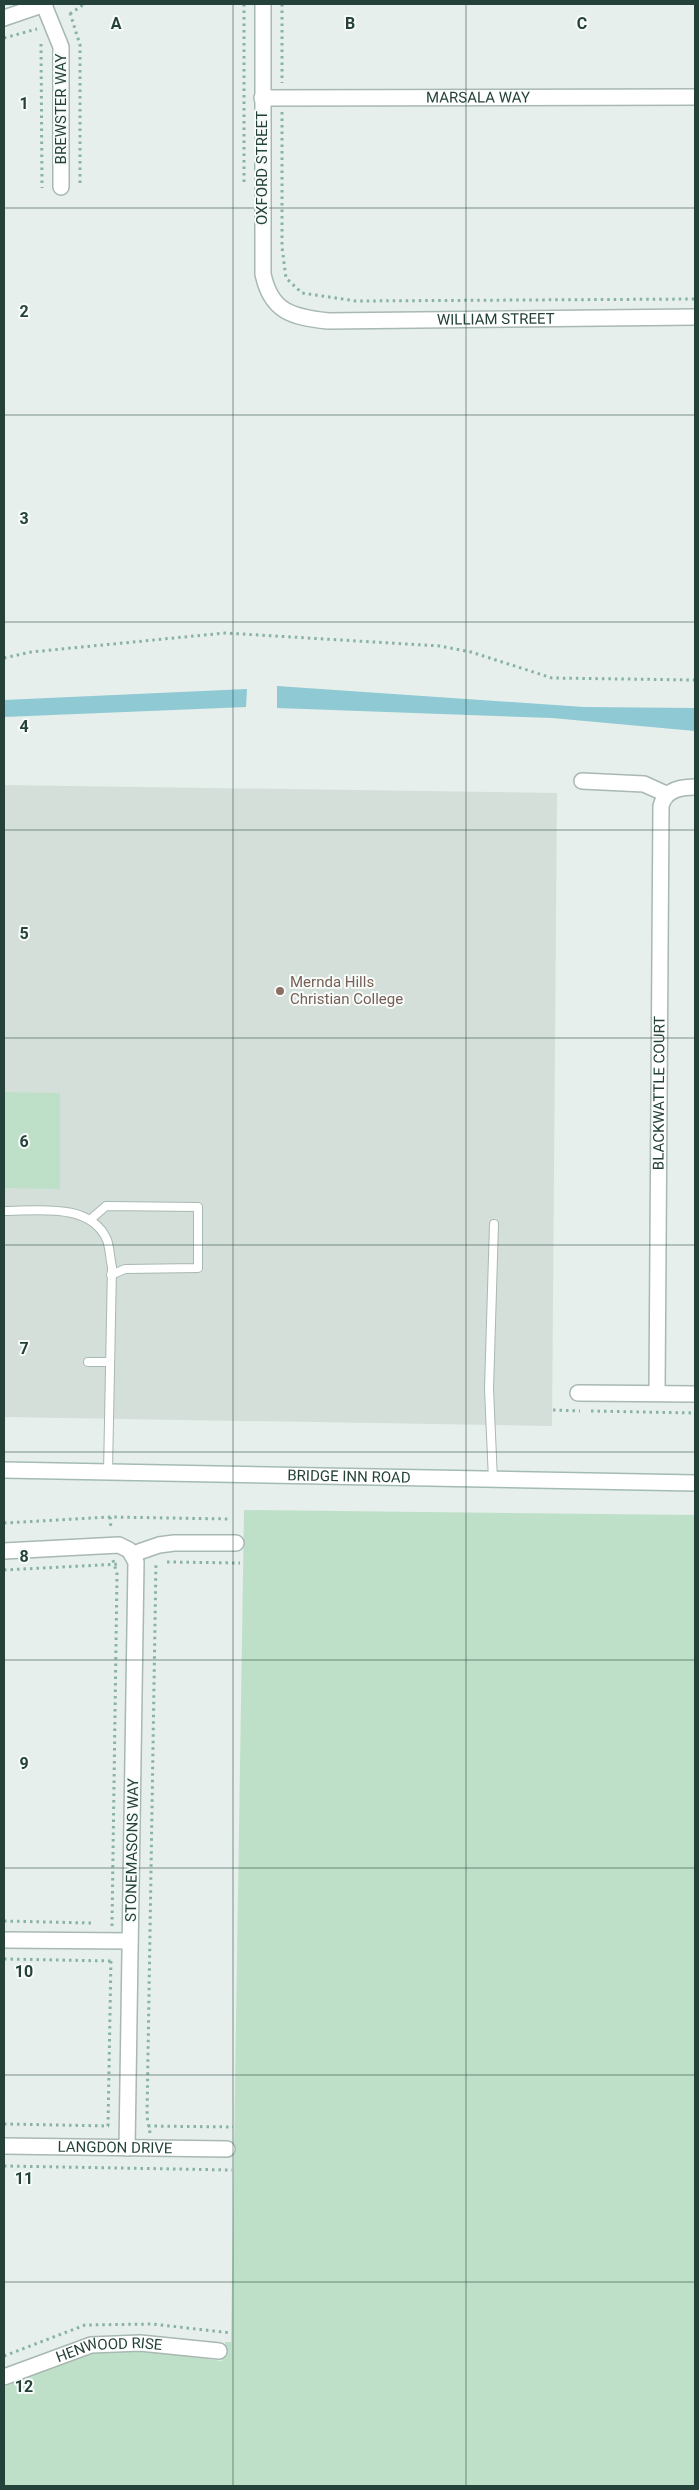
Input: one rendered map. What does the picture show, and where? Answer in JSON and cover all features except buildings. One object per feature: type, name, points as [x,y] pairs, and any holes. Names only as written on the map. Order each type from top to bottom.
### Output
[{"type":"street","points":[[4,18],[45,4]]},
{"type":"street","name":"BREWSTER WAY","points":[[45,4],[61,47],[61,187]]},
{"type":"street","name":"OXFORD STREET","points":[[263,4],[263,274],[269,296],[278,306],[296,316]]},
{"type":"street","name":"MARSALA WAY","points":[[262,98],[695,97]]},
{"type":"street","name":"WILLIAM STREET","points":[[296,316],[328,320],[695,317]]},
{"type":"street","points":[[582,781],[644,784],[666,794],[674,790],[695,787]]},
{"type":"street","name":"BLACKWATTLE COURT","points":[[657,1394],[660,806],[666,794]]},
{"type":"street","points":[[578,1393],[695,1394]]},
{"type":"street","name":"BRIDGE INN ROAD","points":[[4,1470],[695,1483]]},
{"type":"street","points":[[4,1551],[113,1545],[125,1547],[133,1554],[159,1545],[174,1543],[236,1543]]},
{"type":"street","name":"STONEMASONS WAY","points":[[127,2148],[136,1568],[133,1554]]},
{"type":"street","points":[[4,1940],[130,1941]]},
{"type":"street","name":"LANGDON DRIVE","points":[[4,2146],[227,2149]]},
{"type":"street","name":"HENWOOD RISE","points":[[4,2377],[91,2345],[140,2342],[219,2351]]},
{"type":"lane","points":[[91,1219],[106,1206],[198,1207],[198,1268],[125,1269],[111,1274]]},
{"type":"lane","points":[[4,1211],[66,1212],[91,1219],[106,1240],[111,1274],[108,1472]]},
{"type":"lane","points":[[493,1480],[489,1389],[494,1224]]},
{"type":"lane","points":[[88,1362],[110,1362]]},
{"type":"path","points":[[244,4],[244,182]]},
{"type":"path","points":[[282,4],[282,247],[286,278],[302,294],[356,302],[695,299]]},
{"type":"path","points":[[70,13],[80,45],[80,187]]},
{"type":"path","points":[[40,28],[42,188]]},
{"type":"path","points":[[4,658],[31,652],[225,633],[440,646],[471,652],[552,678],[695,680]]},
{"type":"path","points":[[553,1410],[695,1413]]},
{"type":"path","points":[[108,2126],[117,1574],[113,1564],[110,1517]]},
{"type":"path","points":[[4,1523],[110,1517],[229,1519]]},
{"type":"path","points":[[150,2168],[147,2117],[156,1562]]},
{"type":"path","points":[[4,1921],[92,1922]]},
{"type":"path","points":[[102,1923],[112,1923]]},
{"type":"path","points":[[4,1959],[111,1961]]},
{"type":"path","points":[[4,2166],[232,2170]]},
{"type":"shaded area","name":"Mernda Hills Christian College","points":[[4,785],[557,793],[552,1426],[4,1417]]},
{"type":"green space","points":[[4,1092],[60,1093],[60,1189],[4,1188]]},
{"type":"green space","points":[[244,1510],[695,1515],[695,2486],[4,2486],[4,2387],[66,2361],[103,2352],[154,2352],[222,2361],[225,2342],[231,2342]]},
{"type":"water","points":[[277,686],[584,707],[695,708],[695,731],[552,718],[277,708]]},
{"type":"water","points":[[247,689],[246,707],[4,717],[4,700]]},
{"type":"place","name":"Mernda Hills Christian College","points":[[280,991]]}]
